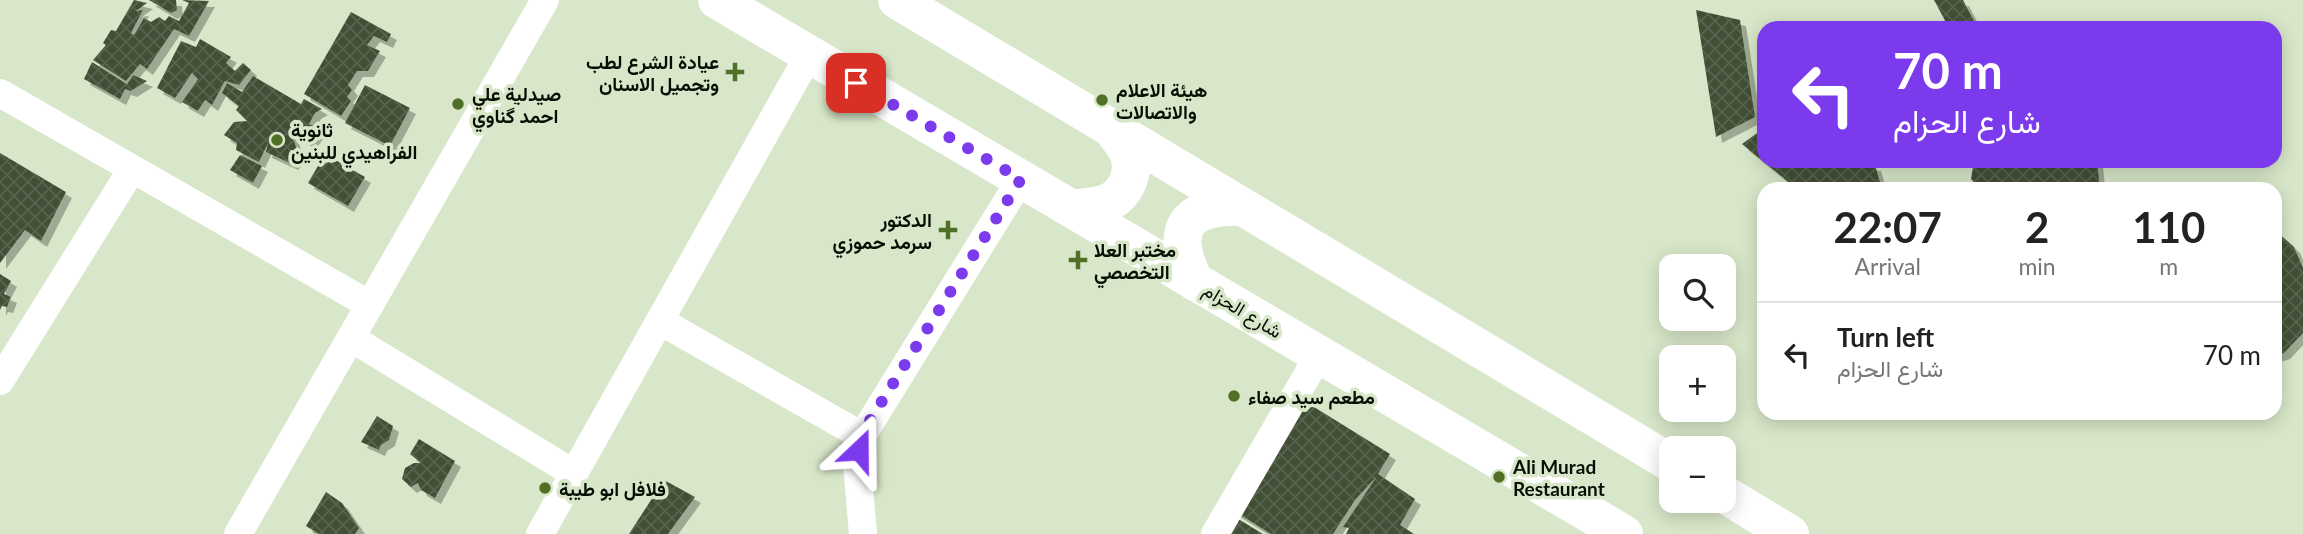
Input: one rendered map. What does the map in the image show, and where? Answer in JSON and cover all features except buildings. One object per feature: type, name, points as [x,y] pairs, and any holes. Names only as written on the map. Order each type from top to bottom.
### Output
[{"type":"main road","name":"شارع الحزام","points":[[717,0],[1625,534]]},
{"type":"main road","points":[[897,0],[1659,456]]},
{"type":"main road","points":[[1072,209],[1108,203],[1124,190],[1130,179],[1128,152],[1112,129]]},
{"type":"main road","points":[[1195,282],[1183,256],[1181,240],[1192,218],[1210,208],[1243,207]]},
{"type":"main road","points":[[1736,501],[1790,534]]},
{"type":"street","points":[[238,534],[545,0]]},
{"type":"street","points":[[540,534],[809,55]]},
{"type":"street","points":[[0,93],[370,305]]},
{"type":"street","points":[[0,381],[132,169]]},
{"type":"street","points":[[863,534],[857,464],[862,436],[1021,179]]},
{"type":"street","points":[[660,321],[862,436]]},
{"type":"street","points":[[351,338],[573,473]]},
{"type":"street","points":[[1215,534],[1320,355]]},
{"type":"place","name":"عيادة الشرع لطب وتجميل الاسنان","points":[[735,72]]},
{"type":"place","name":"هيئة الاعلام والاتصالات","points":[[1102,100]]},
{"type":"place","name":"صيدلية علي احمد گناوي","points":[[458,104]]},
{"type":"place","name":"ثانوية الفراهيدي للبنين","points":[[277,140]]},
{"type":"place","name":"الدكتور سرمد حموزي","points":[[948,230]]},
{"type":"place","name":"مختبر العلا التخصصي","points":[[1078,260]]},
{"type":"place","name":"مطعم سيد صفاء","points":[[1234,396]]},
{"type":"place","name":"Ali Murad Restaurant","points":[[1499,477]]},
{"type":"place","name":"فلافل ابو طيبة","points":[[545,488]]},
{"type":"route","points":[[856,83],[1021,179],[869,422],[859,450]]}]
